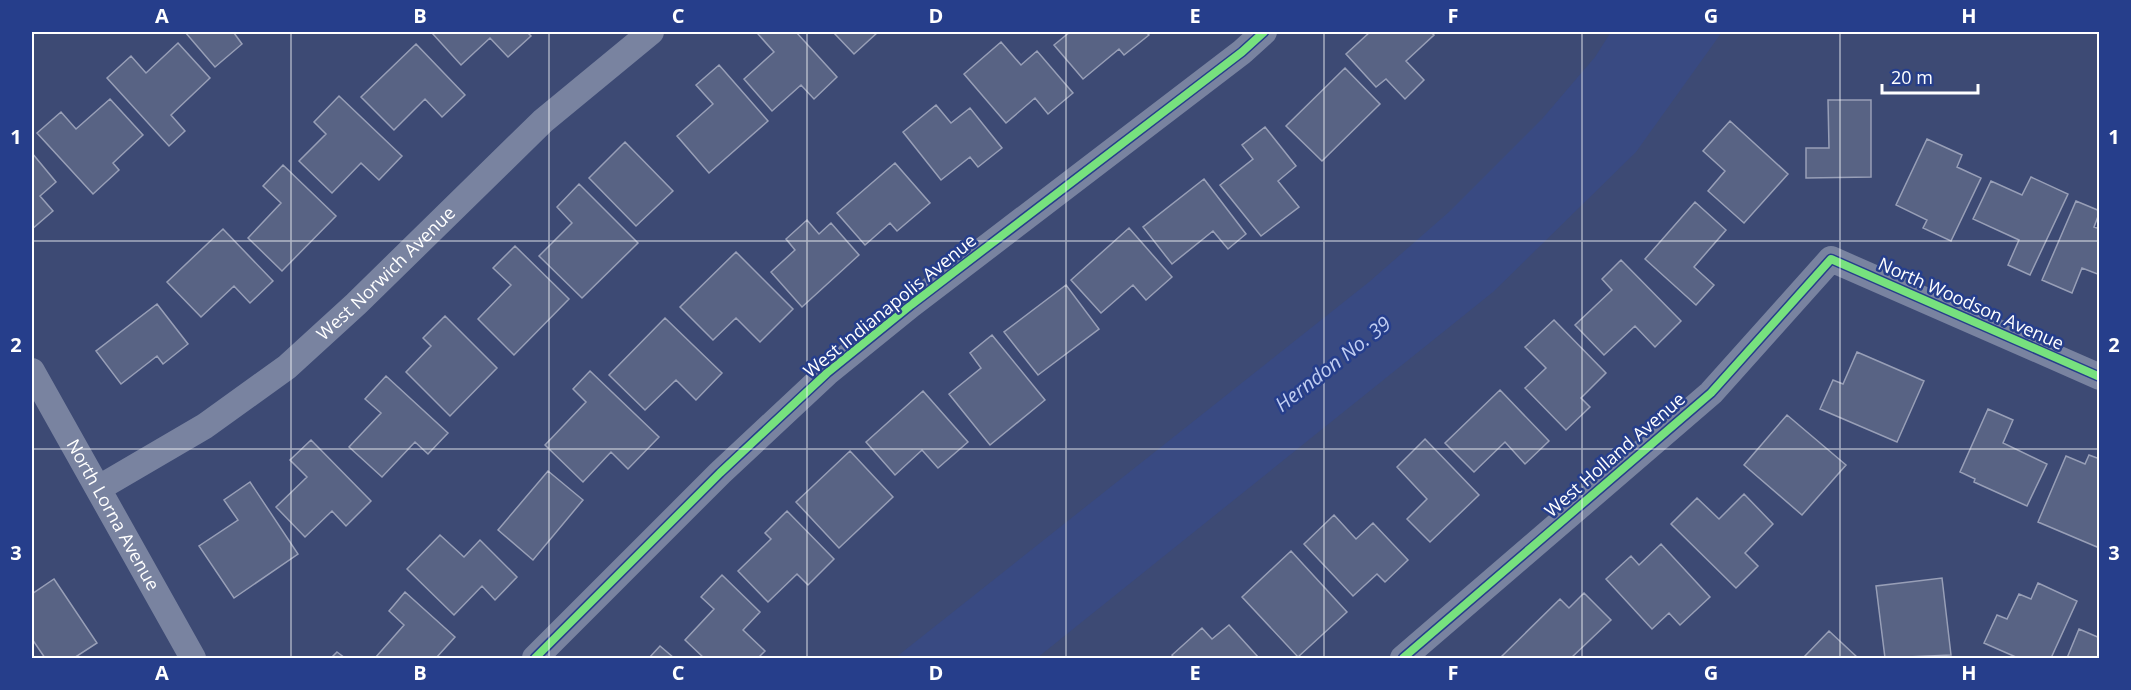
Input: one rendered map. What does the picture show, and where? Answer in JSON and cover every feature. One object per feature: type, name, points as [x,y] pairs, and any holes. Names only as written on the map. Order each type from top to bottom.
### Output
[{"type":"street","name":"West Norwich Avenue","points":[[99,488],[205,426],[287,367],[356,304],[543,121],[651,32]]},
{"type":"street","name":"West Indianapolis Avenue","points":[[535,658],[720,473],[827,373],[911,305],[1264,32]]},
{"type":"street","name":"North Woodson Avenue","points":[[1831,259],[2100,377]]},
{"type":"street","name":"West Holland Avenue","points":[[1403,658],[1711,393],[1831,259]]},
{"type":"street","name":"North Lorna Avenue","points":[[32,371],[193,658]]},
{"type":"water","name":"Herndon No. 39","points":[[1611,32],[1722,32],[1636,152],[1493,292],[1037,658],[895,658],[1369,282],[1449,212],[1542,119],[1595,57]]},
{"type":"building","points":[[185,32],[236,32],[234,33],[242,44],[215,67]]},
{"type":"building","points":[[527,32],[531,36],[508,57],[490,38],[461,65],[432,33]]},
{"type":"building","points":[[761,32],[796,32],[837,77],[814,99],[801,85],[772,111],[744,79],[774,52],[758,34]]},
{"type":"building","points":[[833,32],[878,32],[854,54]]},
{"type":"building","points":[[1070,32],[1146,32],[1149,35],[1124,55],[1119,49],[1083,79],[1054,45]]},
{"type":"building","points":[[1370,32],[1430,32],[1434,35],[1406,61],[1424,80],[1405,99],[1386,79],[1376,87],[1346,54]]},
{"type":"building","points":[[1001,42],[1021,65],[1037,51],[1073,93],[1048,114],[1035,98],[1006,123],[964,74]]},
{"type":"building","points":[[178,43],[210,78],[171,115],[185,131],[169,146],[107,78],[131,56],[146,73]]},
{"type":"building","points":[[416,44],[465,95],[442,117],[425,99],[394,130],[361,97]]},
{"type":"building","points":[[719,65],[768,121],[709,173],[677,136],[713,104],[696,85]]},
{"type":"building","points":[[1345,68],[1380,104],[1322,161],[1286,126]]},
{"type":"building","points":[[339,96],[402,156],[379,180],[361,163],[332,193],[299,161],[326,134],[314,122]]},
{"type":"building","points":[[110,99],[143,135],[113,163],[119,170],[93,194],[37,133],[61,112],[76,129]]},
{"type":"building","points":[[1828,100],[1871,100],[1871,177],[1806,178],[1806,148],[1829,148]]},
{"type":"building","points":[[936,105],[951,123],[970,108],[1002,148],[978,167],[970,157],[941,180],[903,132]]},
{"type":"building","points":[[1730,121],[1788,174],[1744,223],[1708,191],[1725,171],[1703,151]]},
{"type":"building","points":[[1265,127],[1296,166],[1278,181],[1299,207],[1261,236],[1220,185],[1253,159],[1242,145]]},
{"type":"building","points":[[1927,139],[1962,155],[1957,167],[1981,178],[1951,241],[1923,228],[1927,220],[1896,205]]},
{"type":"building","points":[[625,142],[673,191],[636,226],[589,178]]},
{"type":"building","points":[[32,153],[56,182],[40,196],[53,211],[32,229]]},
{"type":"building","points":[[895,163],[930,203],[897,231],[890,223],[865,245],[837,213]]},
{"type":"building","points":[[283,165],[336,216],[282,271],[248,238],[281,203],[263,186]]},
{"type":"building","points":[[2031,177],[2068,194],[2030,275],[2008,265],[2019,240],[1973,219],[1991,181],[2022,195]]},
{"type":"building","points":[[1204,179],[1246,234],[1228,249],[1213,231],[1172,264],[1143,227]]},
{"type":"building","points":[[579,184],[638,243],[582,298],[539,256],[572,223],[557,207]]},
{"type":"building","points":[[2076,201],[2100,211],[2094,227],[2100,229],[2100,275],[2082,268],[2072,293],[2042,280]]},
{"type":"building","points":[[1695,202],[1726,230],[1694,267],[1714,285],[1696,305],[1645,259]]},
{"type":"building","points":[[807,220],[819,234],[831,223],[859,255],[802,307],[771,272],[795,250],[786,239]]},
{"type":"building","points":[[1129,228],[1172,277],[1146,300],[1133,285],[1101,313],[1071,280]]},
{"type":"building","points":[[223,229],[273,281],[250,303],[234,286],[201,317],[167,282]]},
{"type":"building","points":[[515,246],[569,299],[514,355],[478,319],[511,285],[493,268]]},
{"type":"building","points":[[736,252],[793,309],[760,342],[736,318],[713,340],[680,307]]},
{"type":"building","points":[[1621,260],[1681,321],[1655,347],[1635,326],[1604,355],[1575,325],[1612,290],[1602,279]]},
{"type":"building","points":[[1066,285],[1099,329],[1038,375],[1004,332]]},
{"type":"building","points":[[157,304],[188,344],[163,364],[157,356],[121,384],[96,351]]},
{"type":"building","points":[[445,316],[497,368],[450,416],[406,372],[431,346],[423,338]]},
{"type":"building","points":[[665,318],[722,373],[696,400],[676,380],[645,410],[609,375]]},
{"type":"building","points":[[1554,320],[1606,373],[1581,398],[1590,407],[1566,430],[1525,388],[1546,368],[1525,347]]},
{"type":"building","points":[[992,335],[1045,400],[990,445],[949,394],[981,368],[970,353]]},
{"type":"building","points":[[1857,352],[1924,381],[1897,442],[1820,409],[1833,380],[1843,384]]},
{"type":"building","points":[[590,371],[659,437],[628,469],[611,452],[583,482],[545,445],[586,402],[573,389]]},
{"type":"building","points":[[386,376],[448,433],[428,454],[415,442],[382,477],[349,447],[381,413],[365,399]]},
{"type":"building","points":[[1500,390],[1549,441],[1525,464],[1505,442],[1474,472],[1445,443]]},
{"type":"building","points":[[923,391],[968,442],[938,468],[922,450],[895,475],[866,442]]},
{"type":"building","points":[[1988,409],[2013,420],[2003,443],[2047,464],[2027,506],[1974,482],[1975,479],[1960,472]]},
{"type":"building","points":[[1787,415],[1846,465],[1802,515],[1744,465]]},
{"type":"building","points":[[1425,439],[1479,495],[1430,542],[1407,519],[1427,499],[1397,467]]},
{"type":"building","points":[[311,440],[371,501],[346,526],[332,511],[305,537],[276,507],[307,477],[290,460]]},
{"type":"building","points":[[850,451],[893,497],[839,548],[796,502]]},
{"type":"building","points":[[2089,455],[2100,459],[2100,542],[2097,547],[2038,522],[2066,456],[2085,464]]},
{"type":"building","points":[[548,471],[583,500],[533,560],[498,530]]},
{"type":"building","points":[[250,482],[298,554],[234,598],[199,546],[238,520],[224,500]]},
{"type":"building","points":[[1744,494],[1773,524],[1745,553],[1758,566],[1736,588],[1671,524],[1697,498],[1719,519]]},
{"type":"building","points":[[787,511],[834,559],[808,585],[797,574],[768,602],[738,571],[771,539],[765,533]]},
{"type":"building","points":[[1334,515],[1356,539],[1373,523],[1408,560],[1385,582],[1377,574],[1353,596],[1304,544]]},
{"type":"building","points":[[440,535],[464,557],[480,540],[517,577],[495,600],[482,586],[454,615],[407,569]]},
{"type":"building","points":[[1661,544],[1710,597],[1680,625],[1669,613],[1652,629],[1606,579],[1631,556],[1639,565]]},
{"type":"building","points":[[1291,551],[1347,612],[1298,657],[1242,597]]},
{"type":"building","points":[[722,575],[760,612],[743,630],[765,651],[758,658],[704,658],[685,640],[714,609],[701,597]]},
{"type":"building","points":[[1942,578],[1951,655],[1885,658],[1876,586]]},
{"type":"building","points":[[54,579],[97,643],[74,658],[45,658],[32,639],[32,594]]},
{"type":"building","points":[[2038,583],[2077,601],[2051,658],[2018,658],[1984,643],[1997,615],[2007,619],[2019,594],[2031,599]]},
{"type":"building","points":[[405,592],[455,637],[436,658],[375,658],[404,625],[389,611]]},
{"type":"building","points":[[1584,593],[1611,620],[1571,658],[1500,658],[1560,599],[1569,608]]},
{"type":"building","points":[[1229,625],[1259,658],[1174,658],[1172,655],[1202,628],[1212,639]]},
{"type":"building","points":[[2079,629],[2100,638],[2100,658],[2067,658]]},
{"type":"building","points":[[1829,631],[1858,658],[1803,658]]},
{"type":"building","points":[[660,646],[674,658],[649,658]]},
{"type":"building","points":[[337,652],[345,658],[331,658]]},
{"type":"cycle path","points":[[535,658],[720,473],[827,373],[911,305],[1242,52],[1264,32]]},
{"type":"cycle path","points":[[1403,658],[1711,393],[1831,259],[2100,377]]}]
